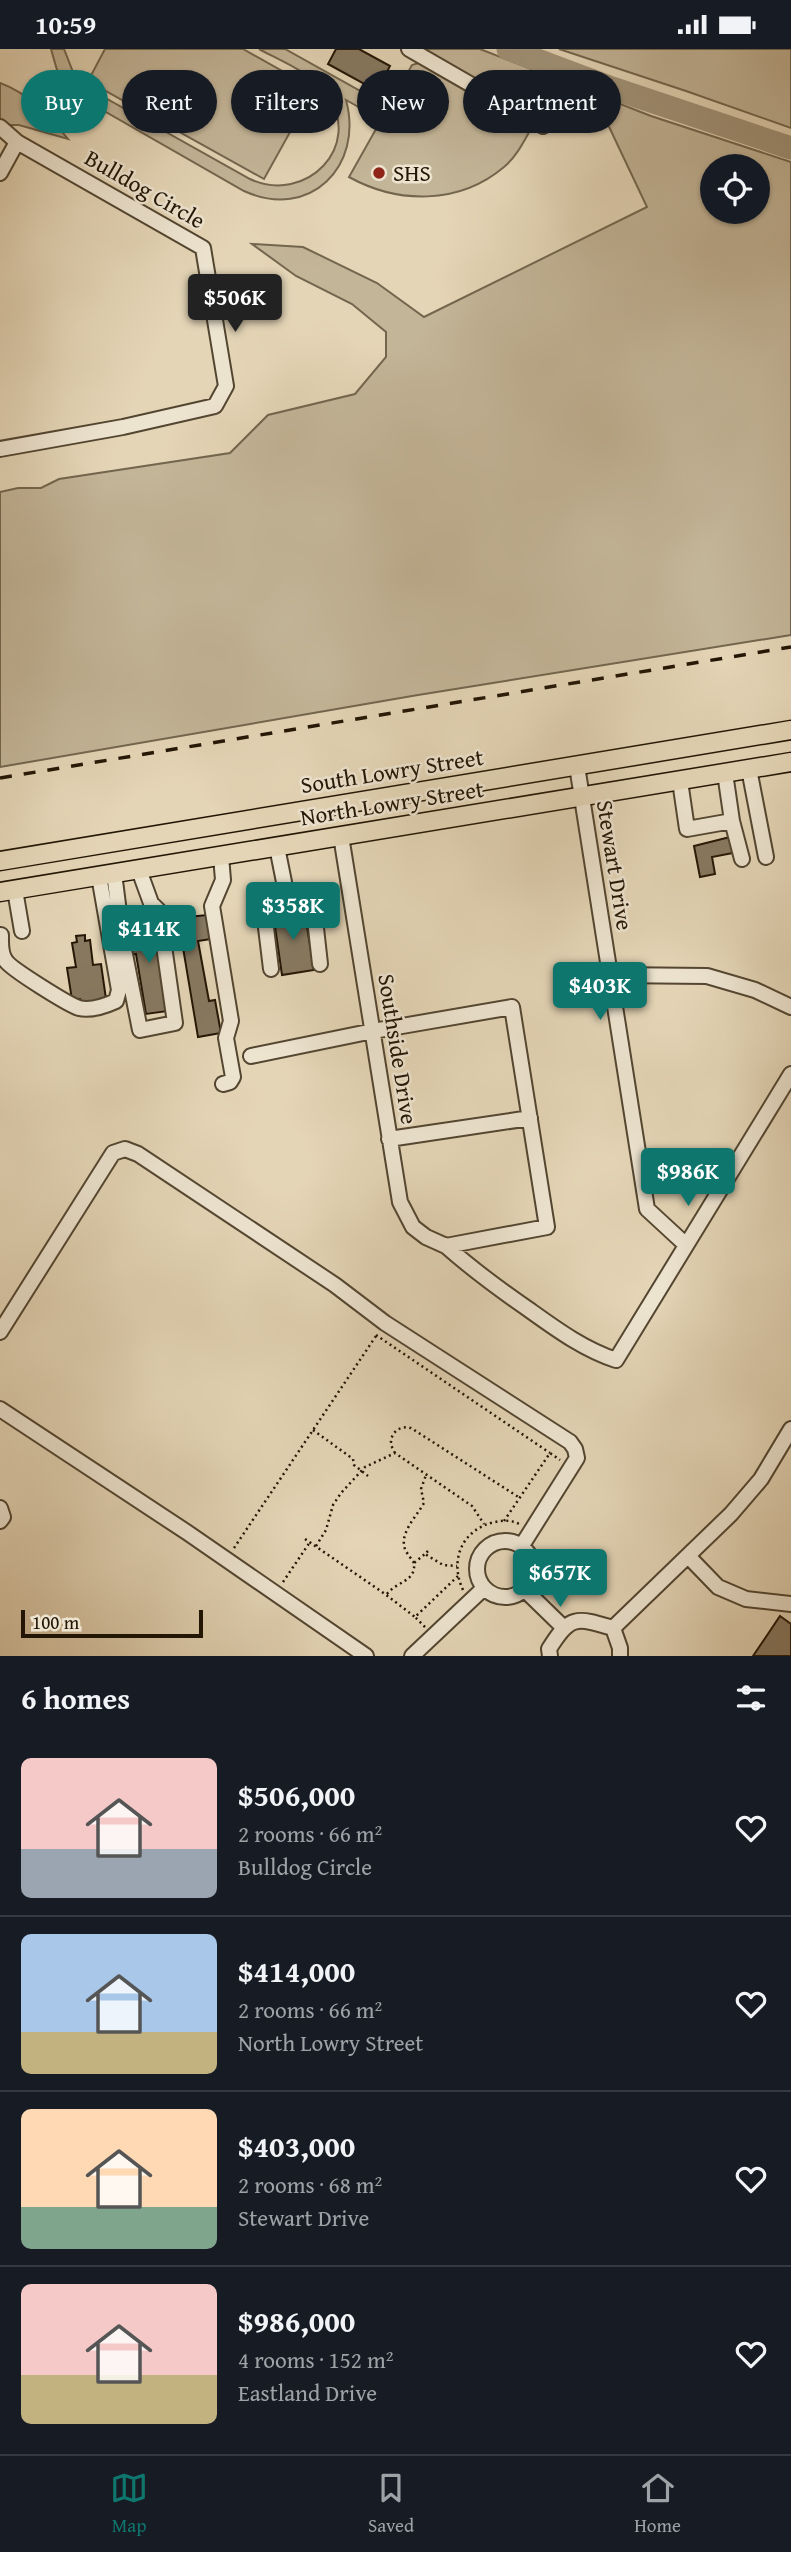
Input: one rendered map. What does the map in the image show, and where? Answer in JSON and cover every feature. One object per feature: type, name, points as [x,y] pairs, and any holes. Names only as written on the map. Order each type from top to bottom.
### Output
[{"type":"main road","name":"South Lowry Street","points":[[0,861],[791,730]]},
{"type":"main road","name":"North Lowry Street","points":[[7,891],[791,762]]},
{"type":"main road","points":[[134,839],[139,870]]},
{"type":"street","points":[[409,49],[463,80]]},
{"type":"street","points":[[0,127],[17,142],[0,173]]},
{"type":"street","name":"Bulldog Circle","points":[[0,449],[122,427],[215,406],[226,386],[203,248],[17,142]]},
{"type":"street","name":"Stewart Drive","points":[[577,766],[647,1209],[686,1245]]},
{"type":"street","points":[[749,769],[766,857]]},
{"type":"street","points":[[725,773],[732,821],[742,859]]},
{"type":"street","points":[[680,781],[687,829],[732,821]]},
{"type":"street","name":"Southside Drive","points":[[341,836],[400,1202],[413,1227],[426,1237],[446,1246],[474,1271],[562,1333],[596,1353],[617,1360],[686,1245]]},
{"type":"street","points":[[277,847],[287,897]]},
{"type":"street","points":[[221,856],[223,880],[212,906],[230,1021],[226,1038],[233,1077],[230,1082],[223,1084]]},
{"type":"street","points":[[106,874],[140,1030],[175,1023],[159,911],[151,903],[139,870]]},
{"type":"street","points":[[1,935],[2,954],[10,966],[68,1003],[86,1009],[116,1001],[119,990],[106,874]]},
{"type":"street","points":[[7,891],[22,931]]},
{"type":"street","points":[[271,969],[263,903],[312,893],[320,964]]},
{"type":"street","points":[[610,975],[707,976],[755,990],[791,1007]]},
{"type":"street","points":[[251,1056],[512,1007],[547,1227],[446,1246]]},
{"type":"street","points":[[686,1245],[791,1074]]},
{"type":"street","points":[[389,1139],[530,1118]]},
{"type":"street","points":[[0,1332],[113,1153],[125,1149],[155,1165],[335,1285],[385,1324],[569,1442],[575,1449],[577,1458],[521,1547]]},
{"type":"street","points":[[0,1409],[188,1533],[366,1656]]},
{"type":"street","points":[[613,1628],[732,1514],[761,1479],[791,1429]]},
{"type":"street","points":[[0,1508],[3,1517],[0,1521]]},
{"type":"street","points":[[513,1541],[521,1547],[529,1553],[534,1572],[525,1590],[506,1598],[488,1593],[477,1576],[479,1556],[493,1542],[513,1541]]},
{"type":"street","points":[[688,1556],[718,1587],[746,1599],[791,1604]]},
{"type":"street","points":[[412,1656],[484,1588]]},
{"type":"street","points":[[525,1590],[563,1626]]},
{"type":"street","points":[[550,1656],[549,1649],[563,1626],[582,1620],[613,1628]]},
{"type":"street","points":[[613,1628],[620,1656]]},
{"type":"path","points":[[230,1553],[385,1324]]},
{"type":"path","points":[[376,1336],[571,1467]]},
{"type":"path","points":[[484,1524],[472,1506],[395,1453],[391,1445],[394,1433],[400,1428],[411,1428],[520,1498]]},
{"type":"path","points":[[313,1430],[353,1459],[354,1465],[368,1476]]},
{"type":"path","points":[[316,1546],[326,1530],[337,1497],[372,1462],[395,1453]]},
{"type":"path","points":[[504,1521],[550,1453]]},
{"type":"path","points":[[386,1595],[397,1584],[413,1575],[414,1563],[404,1541],[406,1531],[424,1503],[421,1489],[426,1475]]},
{"type":"path","points":[[469,1602],[458,1576],[457,1566],[464,1541],[484,1524],[504,1521],[516,1522],[531,1531]]},
{"type":"path","points":[[305,1539],[386,1595],[415,1617],[433,1636]]},
{"type":"path","points":[[277,1584],[282,1583],[310,1542]]},
{"type":"path","points":[[414,1563],[426,1552],[443,1565],[457,1566]]},
{"type":"path","points":[[415,1617],[458,1576]]},
{"type":"shaded area","points":[[51,49],[64,49],[72,70],[57,70]]},
{"type":"shaded area","points":[[105,49],[243,49],[280,70],[231,70],[231,133],[290,133],[264,179],[181,133],[217,133],[217,70],[122,70],[122,100],[108,92],[108,70],[94,70]]},
{"type":"shaded area","points":[[259,49],[285,49],[323,70],[299,70]]},
{"type":"shaded area","points":[[422,49],[480,49],[534,70],[463,70],[463,72]]},
{"type":"shaded area","points":[[559,49],[791,49],[791,128],[686,91]]},
{"type":"shaded area","points":[[422,62],[436,70],[409,70],[412,65]]},
{"type":"shaded area","points":[[449,78],[463,86],[463,133],[529,133],[504,167],[468,188],[448,194],[408,196],[368,186],[349,177],[374,133],[449,133]]},
{"type":"shaded area","points":[[343,81],[357,89],[357,106],[346,100],[349,124],[347,146],[339,166],[326,181],[310,193],[290,199],[268,198],[244,191],[143,133],[168,133],[250,179],[271,185],[291,184],[309,177],[323,166],[334,151],[338,133],[343,133]]},
{"type":"shaded area","points":[[0,83],[21,94],[21,126],[0,125]]},
{"type":"shaded area","points":[[108,99],[122,107],[122,121],[108,113]]},
{"type":"shaded area","points":[[621,104],[767,154],[700,154],[700,224],[770,224],[770,155],[791,162],[791,635],[418,695],[0,767],[0,492],[18,488],[41,488],[59,479],[230,453],[268,415],[355,394],[386,357],[386,332],[352,304],[296,276],[252,244],[303,247],[377,283],[424,317],[647,207],[612,133],[621,133]]},
{"type":"shaded area","points":[[47,133],[63,133],[68,139]]},
{"type":"building","points":[[336,49],[359,49],[390,66],[388,70],[357,70],[357,80],[328,64]]},
{"type":"building","points":[[730,837],[733,853],[712,857],[715,874],[700,877],[694,846]]},
{"type":"building","points":[[304,908],[314,970],[282,975],[273,913]]},
{"type":"building","points":[[207,915],[211,939],[198,941],[209,1001],[215,1000],[221,1033],[198,1037],[178,918]]},
{"type":"building","points":[[158,921],[168,1011],[146,1014],[136,954],[129,955],[127,944],[131,943],[128,926]]},
{"type":"building","points":[[85,935],[85,941],[90,940],[93,965],[101,964],[106,999],[81,1003],[80,999],[72,1000],[67,968],[76,967],[72,943],[77,942],[76,936]]},
{"type":"building","points":[[780,1616],[791,1624],[791,1656],[753,1656]]},
{"type":"waterway","points":[[508,49],[612,88],[791,148]]},
{"type":"railway","points":[[0,778],[791,647]]},
{"type":"place","name":"SHS","points":[[379,173]]}]
